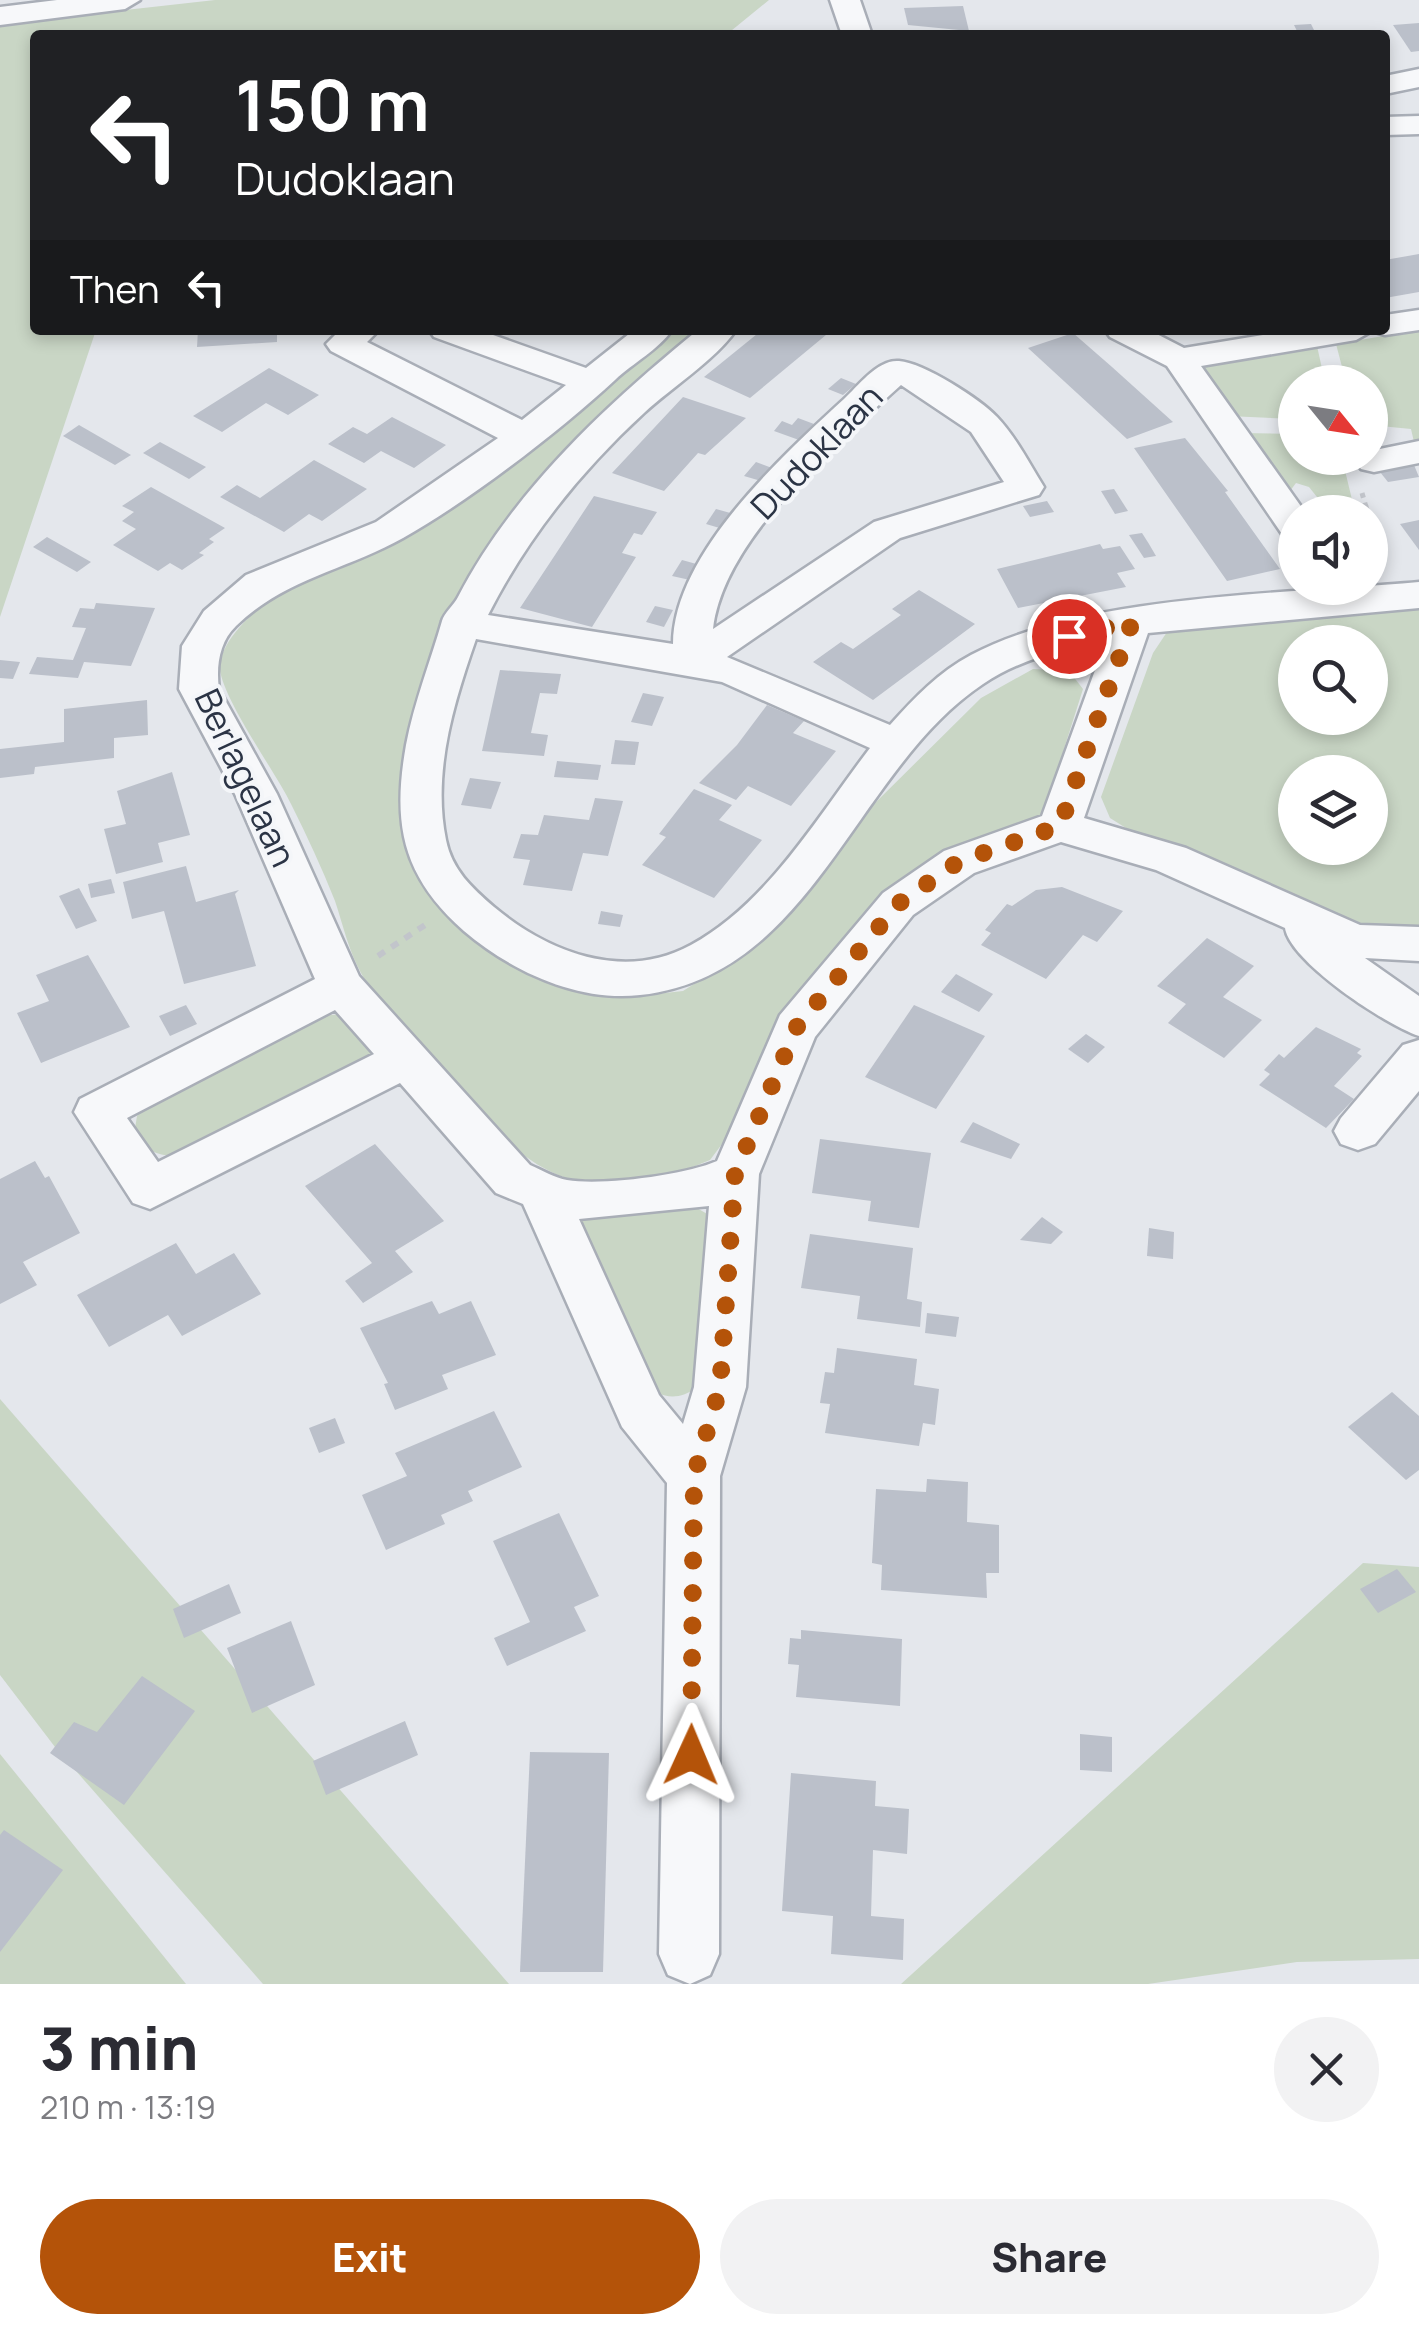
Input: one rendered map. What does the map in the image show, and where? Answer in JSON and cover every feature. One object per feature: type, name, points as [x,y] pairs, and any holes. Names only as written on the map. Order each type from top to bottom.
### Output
[{"type":"street","points":[[0,16],[125,0]]},
{"type":"street","points":[[846,0],[855,30]]},
{"type":"street","points":[[1390,84],[1419,78]]},
{"type":"street","points":[[1390,126],[1419,125]]},
{"type":"street","points":[[1390,324],[1419,320]]},
{"type":"street","points":[[355,335],[343,344],[502,422],[521,440]]},
{"type":"street","points":[[460,335],[594,383]]},
{"type":"street","name":"Berlagelaan","points":[[649,335],[521,440],[389,530],[260,584],[218,620],[202,646],[197,674],[200,689],[256,794],[341,986],[513,1180],[566,1200],[624,1198],[708,1186],[735,1174]]},
{"type":"street","points":[[713,335],[660,376],[554,484],[460,623],[427,718],[421,800],[432,864],[459,902],[529,956],[591,977],[659,976],[694,964],[728,946],[773,902],[898,744],[967,676],[1038,643],[1132,622],[1278,602]]},
{"type":"street","points":[[1132,335],[1179,359],[1278,502]]},
{"type":"street","points":[[1179,359],[1325,335]]},
{"type":"street","name":"Dudoklaan","points":[[896,371],[923,382],[984,424],[1026,487],[887,530],[694,661],[695,616],[727,550],[816,443],[896,371]]},
{"type":"street","points":[[1388,458],[1419,452]]},
{"type":"street","points":[[1388,594],[1419,595]]},
{"type":"street","points":[[1060,826],[1132,622]]},
{"type":"street","points":[[460,623],[694,661],[735,672],[898,744]]},
{"type":"street","points":[[689,1954],[694,1476],[720,1387],[735,1174],[796,1028],[898,904],[958,862],[1060,826],[1171,859],[1356,941],[1419,944]]},
{"type":"street","points":[[1286,913],[1368,987],[1419,1018]]},
{"type":"street","points":[[341,986],[96,1112],[150,1189],[406,1059]]},
{"type":"street","points":[[1358,1131],[1419,1058]]},
{"type":"street","points":[[541,1190],[640,1411],[694,1476]]},
{"type":"path","points":[[341,986],[409,932],[444,916],[459,902]]},
{"type":"green space","points":[[215,0],[769,0],[732,30],[30,30],[30,335],[94,335],[0,617],[0,24]]},
{"type":"green space","points":[[1419,330],[1419,440],[1414,442],[1411,429],[1388,427],[1388,365],[1342,365],[1336,344]]},
{"type":"green space","points":[[660,335],[691,335],[630,388],[450,622],[414,854],[546,977],[620,998],[683,991],[762,941],[816,884],[872,806],[981,698],[1033,669],[1069,671],[1083,689],[1044,812],[1033,823],[930,868],[710,1160],[661,1177],[620,1184],[584,1182],[551,1172],[493,1129],[368,985],[314,852],[221,675],[223,653],[233,635],[270,597]]},
{"type":"green space","points":[[1317,346],[1321,365],[1278,365],[1278,418],[1228,416],[1196,367]]},
{"type":"green space","points":[[1241,433],[1278,434],[1278,475],[1346,475],[1351,495],[1315,495],[1309,487],[1296,483],[1290,491]]},
{"type":"green space","points":[[1419,607],[1419,933],[1349,925],[1137,835],[1110,818],[1101,797],[1153,653],[1167,632],[1204,624]]},
{"type":"green space","points":[[340,1014],[371,1046],[372,1054],[364,1064],[183,1155],[155,1152],[134,1135],[137,1116],[148,1102],[323,1016]]},
{"type":"green space","points":[[695,1207],[709,1215],[698,1387],[683,1395],[669,1396],[641,1383],[573,1220],[588,1213]]},
{"type":"green space","points":[[0,1399],[509,1984],[263,1984],[55,1747],[0,1675]]},
{"type":"green space","points":[[1363,1563],[1419,1567],[1419,1959],[1297,1962],[1148,1984],[901,1984]]},
{"type":"green space","points":[[0,1754],[186,1984],[0,1984]]},
{"type":"building","points":[[963,6],[969,30],[908,25],[904,8]]},
{"type":"building","points":[[1419,23],[1419,51],[1411,52],[1393,25]]},
{"type":"building","points":[[1311,24],[1314,30],[1296,30],[1294,25]]},
{"type":"building","points":[[1419,254],[1419,292],[1390,297],[1390,259]]},
{"type":"building","points":[[198,335],[277,335],[277,342],[197,347]]},
{"type":"building","points":[[756,335],[826,335],[750,398],[704,377]]},
{"type":"building","points":[[1075,335],[1173,422],[1127,439],[1028,348]]},
{"type":"building","points":[[269,368],[319,395],[288,415],[266,403],[222,432],[193,416]]},
{"type":"building","points":[[841,378],[856,384],[843,395],[828,389]]},
{"type":"building","points":[[683,397],[746,418],[705,455],[698,453],[664,491],[612,473]]},
{"type":"building","points":[[392,417],[446,445],[414,468],[381,451],[364,463],[328,444],[353,427],[367,434]]},
{"type":"building","points":[[798,418],[814,424],[799,440],[774,431],[782,421],[792,425]]},
{"type":"building","points":[[79,425],[131,455],[115,465],[63,436]]},
{"type":"building","points":[[1185,438],[1228,491],[1225,492],[1278,569],[1227,581],[1134,448]]},
{"type":"building","points":[[160,442],[206,467],[189,479],[143,453]]},
{"type":"building","points":[[314,460],[367,489],[322,521],[309,514],[284,532],[220,497],[237,485],[260,498]]},
{"type":"building","points":[[756,462],[772,468],[761,481],[744,476]]},
{"type":"building","points":[[1414,465],[1419,477],[1388,482],[1382,475],[1388,475],[1388,470]]},
{"type":"building","points":[[151,487],[225,528],[209,539],[214,542],[199,553],[204,555],[182,570],[170,563],[158,571],[113,545],[136,529],[122,521],[134,512],[122,506]]},
{"type":"building","points":[[1114,489],[1128,511],[1115,514],[1101,491]]},
{"type":"building","points":[[594,496],[657,512],[642,535],[634,533],[622,553],[636,557],[592,627],[520,608]]},
{"type":"building","points":[[1047,501],[1054,512],[1030,517],[1023,506]]},
{"type":"building","points":[[716,509],[734,514],[723,529],[706,524]]},
{"type":"building","points":[[1419,520],[1419,550],[1400,524]]},
{"type":"building","points":[[1142,533],[1156,556],[1144,558],[1129,535]]},
{"type":"building","points":[[47,537],[91,562],[77,572],[33,547]]},
{"type":"building","points":[[1100,544],[1103,549],[1120,546],[1135,569],[1117,573],[1126,587],[1018,608],[997,569]]},
{"type":"building","points":[[682,560],[700,565],[690,580],[672,576]]},
{"type":"building","points":[[919,590],[975,624],[873,700],[813,662],[841,642],[853,649],[901,615],[892,609]]},
{"type":"building","points":[[96,603],[155,608],[131,666],[84,662],[78,678],[29,674],[37,657],[73,660],[86,628],[72,627],[80,608],[94,609]]},
{"type":"building","points":[[655,606],[673,610],[664,627],[646,622]]},
{"type":"building","points":[[0,660],[20,662],[13,679],[0,678]]},
{"type":"building","points":[[500,670],[561,674],[557,694],[540,693],[531,733],[548,735],[544,756],[482,751]]},
{"type":"building","points":[[643,693],[664,697],[652,726],[631,722]]},
{"type":"building","points":[[147,700],[148,735],[114,738],[114,758],[35,767],[34,774],[0,778],[0,749],[64,742],[64,709]]},
{"type":"building","points":[[767,705],[804,721],[793,733],[836,751],[791,806],[748,786],[736,800],[699,783],[737,745]]},
{"type":"building","points":[[615,740],[639,742],[635,765],[611,764]]},
{"type":"building","points":[[557,761],[601,765],[598,780],[554,777]]},
{"type":"building","points":[[172,772],[190,835],[158,843],[163,862],[116,874],[104,829],[126,824],[117,791]]},
{"type":"building","points":[[470,778],[501,782],[491,809],[461,805]]},
{"type":"building","points":[[694,789],[732,805],[719,820],[762,840],[714,898],[642,865],[666,837],[659,834]]},
{"type":"building","points":[[595,798],[623,801],[608,856],[583,853],[572,891],[523,885],[530,860],[513,858],[521,834],[538,835],[544,815],[589,820]]},
{"type":"building","points":[[186,866],[196,902],[239,890],[235,894],[256,966],[184,984],[164,911],[132,919],[123,882]]},
{"type":"building","points":[[111,879],[115,893],[91,898],[88,884]]},
{"type":"building","points":[[1062,887],[1123,911],[1097,942],[1083,935],[1046,979],[981,945],[991,933],[985,930],[1007,904],[1012,906],[1036,890]]},
{"type":"building","points":[[79,888],[97,921],[76,929],[59,896]]},
{"type":"building","points":[[601,911],[623,915],[620,927],[598,924]]},
{"type":"building","points":[[1207,938],[1254,966],[1223,997],[1262,1020],[1224,1058],[1168,1023],[1186,1004],[1157,986]]},
{"type":"building","points":[[88,955],[130,1027],[41,1063],[17,1013],[49,1001],[36,975]]},
{"type":"building","points":[[956,974],[993,994],[979,1012],[941,992]]},
{"type":"building","points":[[186,1005],[197,1024],[170,1036],[159,1016]]},
{"type":"building","points":[[914,1005],[985,1036],[936,1109],[865,1077]]},
{"type":"building","points":[[1316,1027],[1361,1049],[1357,1053],[1362,1056],[1334,1086],[1354,1099],[1326,1128],[1259,1085],[1270,1074],[1264,1070],[1279,1054],[1284,1058]]},
{"type":"building","points":[[1086,1034],[1105,1047],[1088,1063],[1068,1049]]},
{"type":"building","points":[[973,1122],[1020,1144],[1011,1159],[960,1142]]},
{"type":"building","points":[[820,1139],[931,1153],[919,1228],[868,1221],[871,1201],[812,1193]]},
{"type":"building","points":[[375,1144],[444,1221],[395,1251],[413,1272],[363,1303],[345,1281],[372,1263],[305,1186]]},
{"type":"building","points":[[35,1161],[45,1178],[49,1176],[80,1233],[23,1262],[37,1285],[0,1304],[0,1179]]},
{"type":"building","points":[[1042,1217],[1063,1232],[1051,1244],[1020,1240]]},
{"type":"building","points":[[1149,1228],[1174,1232],[1173,1259],[1147,1256]]},
{"type":"building","points":[[810,1234],[913,1248],[907,1299],[922,1302],[920,1327],[857,1319],[860,1296],[801,1288]]},
{"type":"building","points":[[176,1243],[196,1274],[234,1253],[261,1294],[182,1336],[168,1315],[109,1347],[77,1295]]},
{"type":"building","points":[[432,1301],[439,1314],[471,1301],[496,1355],[442,1375],[448,1389],[395,1410],[384,1384],[388,1383],[360,1328]]},
{"type":"building","points":[[927,1313],[959,1317],[956,1337],[925,1333]]},
{"type":"building","points":[[837,1348],[917,1359],[914,1385],[939,1389],[935,1425],[923,1423],[919,1446],[825,1433],[830,1404],[820,1403],[825,1372],[834,1373]]},
{"type":"building","points":[[1392,1392],[1419,1416],[1419,1470],[1406,1480],[1348,1427]]},
{"type":"building","points":[[494,1411],[522,1467],[468,1491],[473,1501],[441,1515],[445,1524],[386,1550],[362,1495],[407,1476],[395,1453]]},
{"type":"building","points":[[335,1418],[345,1443],[319,1453],[309,1428]]},
{"type":"building","points":[[927,1479],[968,1482],[967,1522],[999,1525],[999,1573],[986,1573],[987,1598],[881,1590],[882,1565],[872,1563],[876,1489],[926,1492]]},
{"type":"building","points":[[559,1513],[599,1596],[574,1607],[586,1631],[507,1666],[494,1638],[530,1622],[493,1541]]},
{"type":"building","points":[[1397,1569],[1416,1592],[1378,1613],[1360,1589]]},
{"type":"building","points":[[229,1584],[241,1613],[184,1638],[173,1609]]},
{"type":"building","points":[[291,1621],[315,1685],[252,1713],[227,1648]]},
{"type":"building","points":[[801,1630],[902,1639],[900,1706],[796,1697],[799,1665],[788,1664],[790,1638],[801,1639]]},
{"type":"building","points":[[142,1676],[195,1711],[124,1805],[50,1753],[74,1722],[97,1732]]},
{"type":"building","points":[[405,1721],[418,1755],[326,1795],[313,1761]]},
{"type":"building","points":[[1080,1734],[1112,1737],[1112,1772],[1080,1770]]},
{"type":"building","points":[[530,1752],[609,1753],[603,1972],[520,1972]]},
{"type":"building","points":[[791,1773],[876,1781],[875,1806],[909,1809],[907,1854],[873,1850],[871,1916],[904,1919],[903,1960],[831,1954],[833,1916],[782,1911]]},
{"type":"building","points":[[4,1830],[63,1870],[0,1952],[0,1835]]},
{"type":"route","points":[[691,1755],[694,1476],[720,1387],[735,1174],[796,1028],[898,904],[958,862],[1060,826],[1132,622],[1069,636]]}]
